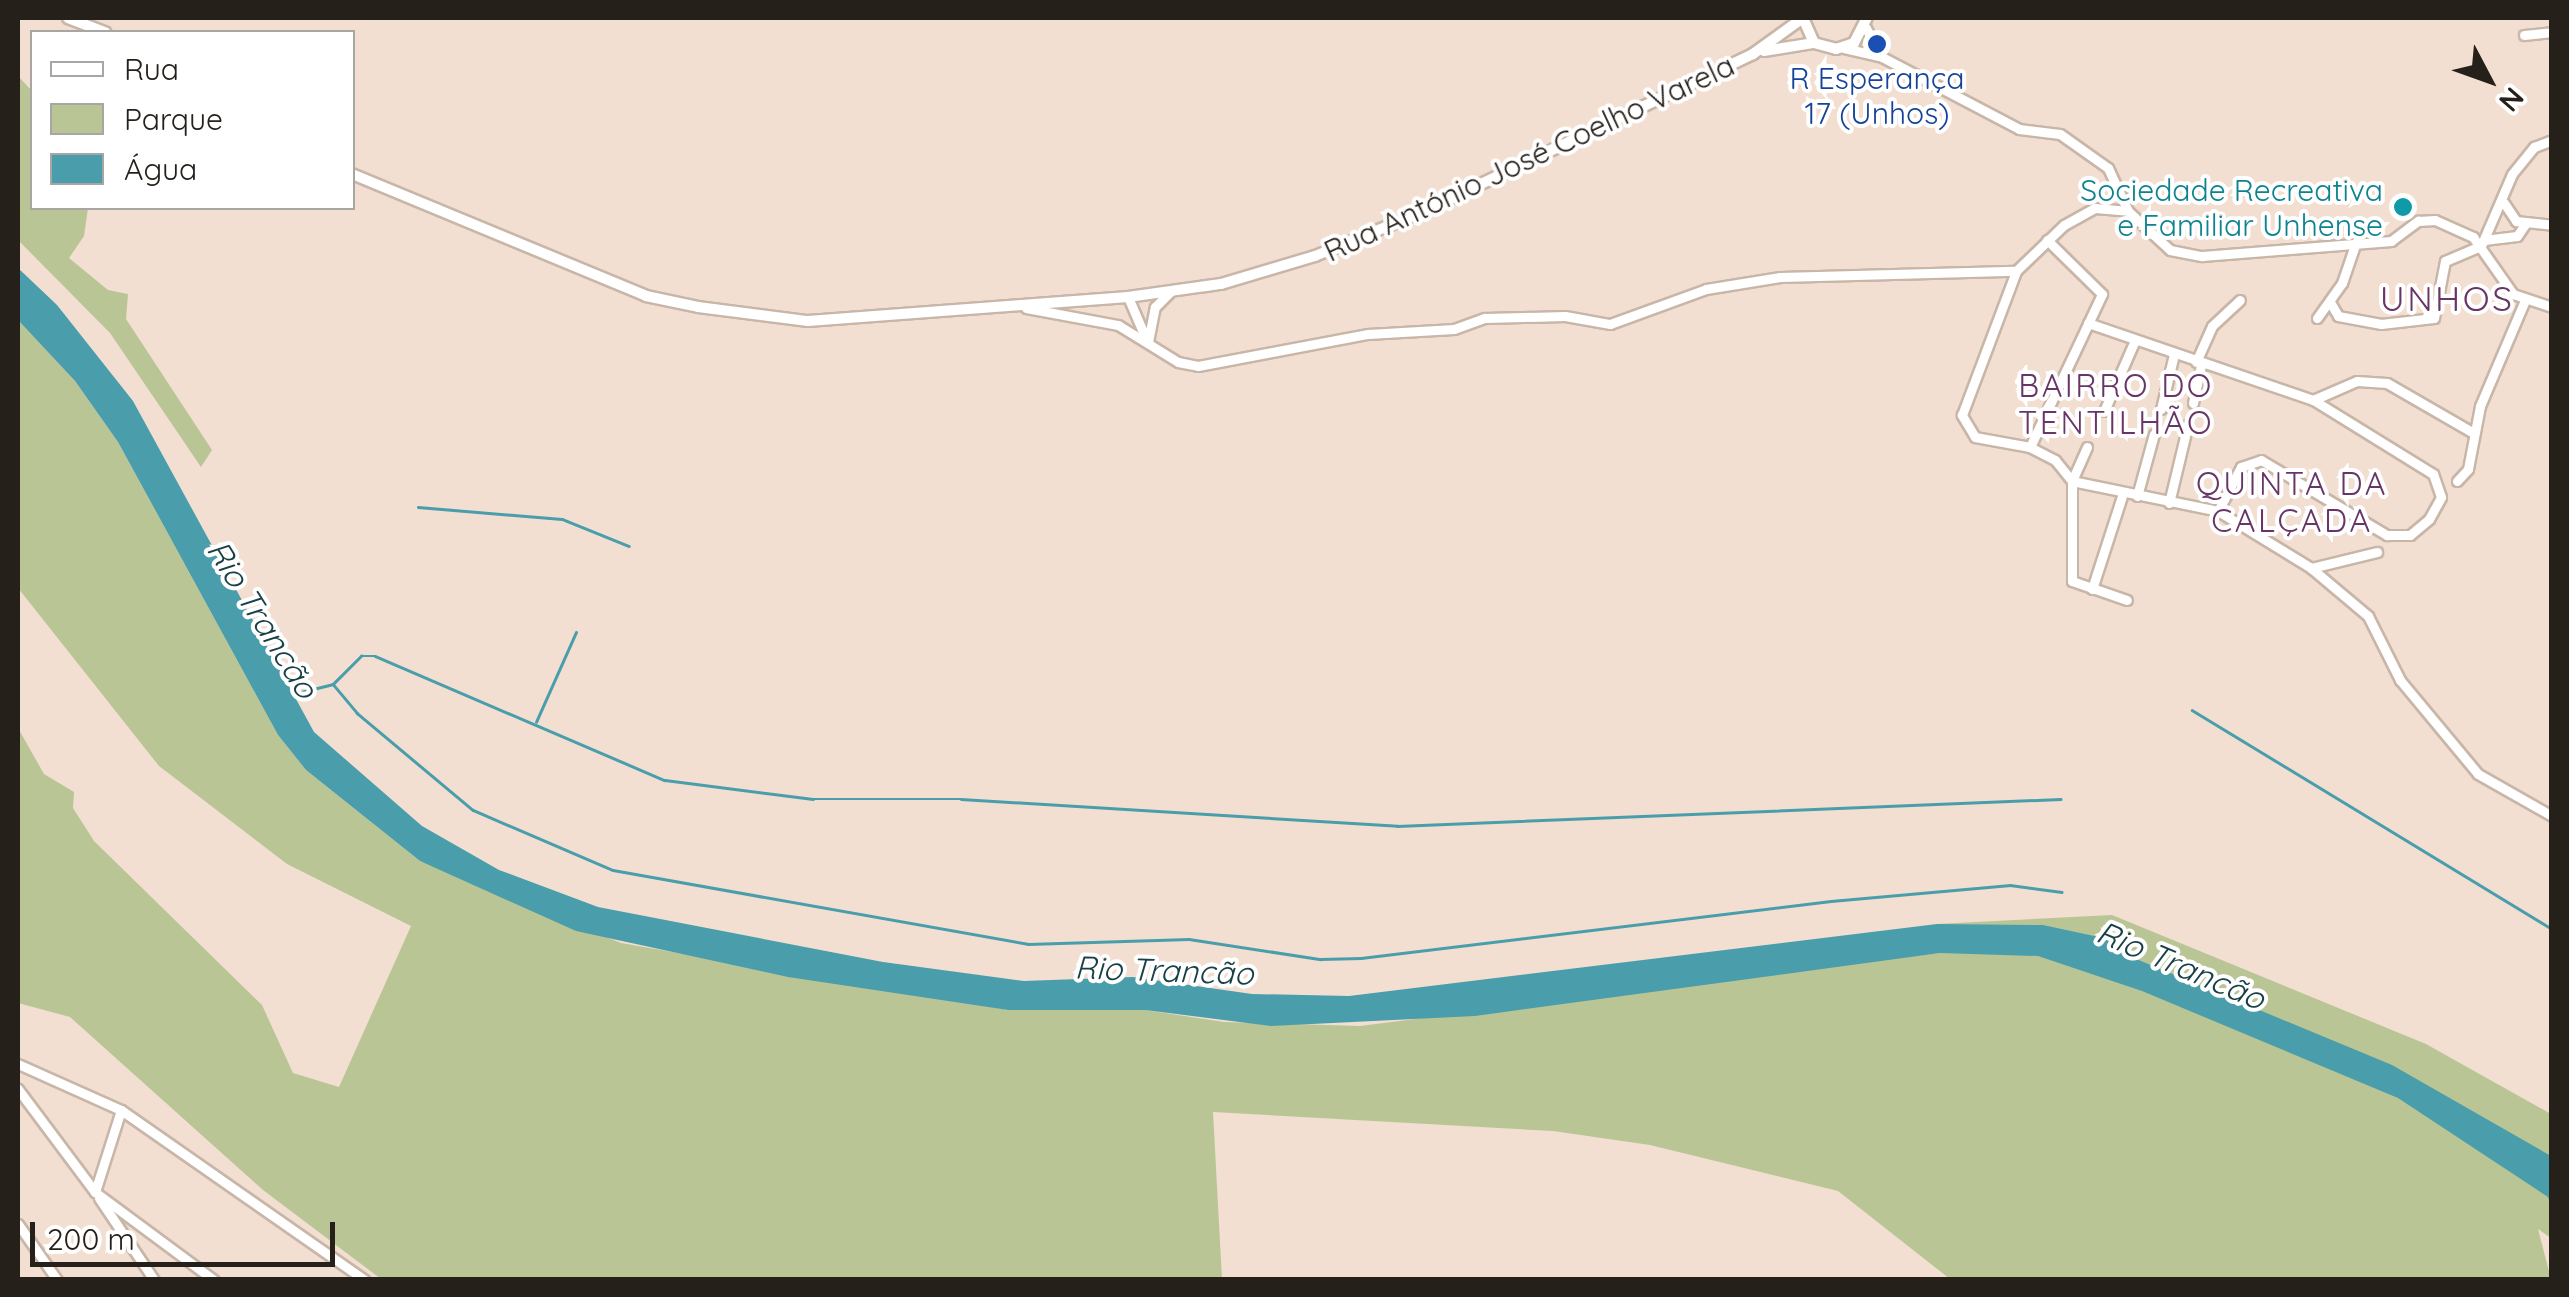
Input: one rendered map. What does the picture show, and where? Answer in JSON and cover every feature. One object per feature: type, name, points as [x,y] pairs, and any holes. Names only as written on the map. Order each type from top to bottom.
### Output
[{"type":"street","points":[[68,18],[100,30]]},
{"type":"street","points":[[1803,18],[1814,43]]},
{"type":"street","name":"Rua António José Coelho Varela","points":[[355,175],[646,296],[808,321],[1128,298],[1221,284],[1369,234],[1753,54],[1803,18]]},
{"type":"street","points":[[1882,58],[1866,23],[1844,48],[1882,58],[2020,129],[2060,134],[2108,168],[2128,211],[2170,250],[2202,260],[2391,241],[2418,221],[2434,220],[2483,243],[2498,274],[2524,300],[2552,307]]},
{"type":"street","points":[[2524,35],[2552,32]]},
{"type":"street","name":"Rua António José Coelho Varela","points":[[1753,54],[1814,43],[1844,48]]},
{"type":"street","points":[[2483,243],[2523,158],[2552,140]]},
{"type":"street","points":[[2504,203],[2525,224],[2552,225]]},
{"type":"street","points":[[2128,211],[2095,208],[2047,240],[2016,271],[1962,415],[1976,438],[2030,447],[2054,460],[2072,481],[2218,511],[2311,568],[2368,616],[2400,680],[2478,774],[2552,816]]},
{"type":"street","points":[[2330,302],[2338,316],[2380,324],[2434,318],[2446,261],[2483,243],[2517,236],[2525,224]]},
{"type":"street","points":[[2030,447],[2102,294],[2047,240]]},
{"type":"street","points":[[2316,318],[2330,302],[2356,242]]},
{"type":"street","points":[[1023,308],[1081,314],[1198,366],[1368,334],[1454,329],[1485,318],[1565,316],[1610,324],[1639,319],[1706,289],[1780,277],[2016,271]]},
{"type":"street","points":[[1148,342],[1155,308],[1172,292]]},
{"type":"street","points":[[1128,298],[1148,342]]},
{"type":"street","points":[[2192,403],[2198,363],[2212,326],[2240,300]]},
{"type":"street","points":[[2457,481],[2468,469],[2472,432],[2524,300]]},
{"type":"street","points":[[2088,323],[2313,400],[2433,474],[2441,497],[2428,519],[2410,535],[2387,535],[2261,460],[2241,467],[2218,511]]},
{"type":"street","points":[[2104,411],[2135,340]]},
{"type":"street","points":[[2161,408],[2174,354]]},
{"type":"street","points":[[2313,400],[2357,381],[2387,383],[2472,432]]},
{"type":"street","points":[[2169,503],[2188,424]]},
{"type":"street","points":[[2137,496],[2154,434]]},
{"type":"street","points":[[2088,448],[2072,481],[2072,581],[2126,600]]},
{"type":"street","points":[[2092,589],[2123,494]]},
{"type":"street","points":[[2311,568],[2378,552]]},
{"type":"street","points":[[18,1064],[121,1110],[365,1280]]},
{"type":"street","points":[[18,1089],[95,1192],[148,1277]]},
{"type":"street","points":[[95,1192],[121,1110]]},
{"type":"street","points":[[95,1192],[214,1280]]},
{"type":"street","points":[[18,1224],[57,1280]]},
{"type":"green space","points":[[18,76],[30,89],[30,210],[88,210],[84,236],[69,258],[108,290],[128,294],[126,319],[212,450],[201,467],[110,333],[18,240]]},
{"type":"green space","points":[[18,320],[75,381],[118,442],[278,735],[306,770],[420,861],[621,943],[1008,1010],[1145,1010],[1224,1022],[1360,1026],[1939,953],[1937,924],[2112,915],[2426,1044],[2551,1114],[2551,1238],[2538,1229],[2551,1279],[1950,1279],[1838,1191],[1650,1145],[1553,1131],[1213,1112],[1222,1279],[381,1279],[263,1190],[70,1017],[18,1003],[18,728],[44,774],[74,792],[73,808],[94,841],[262,1005],[293,1073],[339,1087],[411,926],[287,864],[159,766],[18,588]]},
{"type":"water","points":[[18,268],[57,305],[133,401],[314,732],[422,826],[499,870],[598,907],[883,962],[1024,981],[1133,977],[1252,994],[1349,996],[1937,924],[2043,925],[2122,942],[2129,956],[2392,1065],[2551,1156],[2551,1206],[2548,1197],[2398,1098],[2142,991],[2038,956],[1940,953],[1475,1016],[1271,1026],[1145,1010],[1008,1010],[788,977],[576,931],[420,861],[306,770],[278,735],[118,442],[75,381],[18,320]]},
{"type":"waterway","points":[[418,507],[562,519],[629,546]]},
{"type":"waterway","points":[[536,722],[576,632]]},
{"type":"waterway","name":"Rio Trancão","points":[[297,693],[333,684],[361,656],[375,656],[665,780],[813,799],[961,799],[1397,826],[2060,799]]},
{"type":"waterway","name":"Rio Trancão","points":[[333,684],[357,713],[473,810],[613,870],[1028,944],[1189,939],[1320,959],[1361,958],[1831,901],[2010,885],[2062,892]]},
{"type":"waterway","points":[[2192,710],[2552,929]]},
{"type":"place","name":"R Esperança 17 (Unhos)","points":[[1877,44]]},
{"type":"place","name":"Sociedade Recreativa e Familiar Unhense","points":[[2403,207]]},
{"type":"district","name":"UNHOS","points":[[2447,298]]},
{"type":"district","name":"BAIRRO DO TENTILHÃO","points":[[2116,404]]},
{"type":"district","name":"QUINTA DA CALÇADA","points":[[2292,502]]}]
